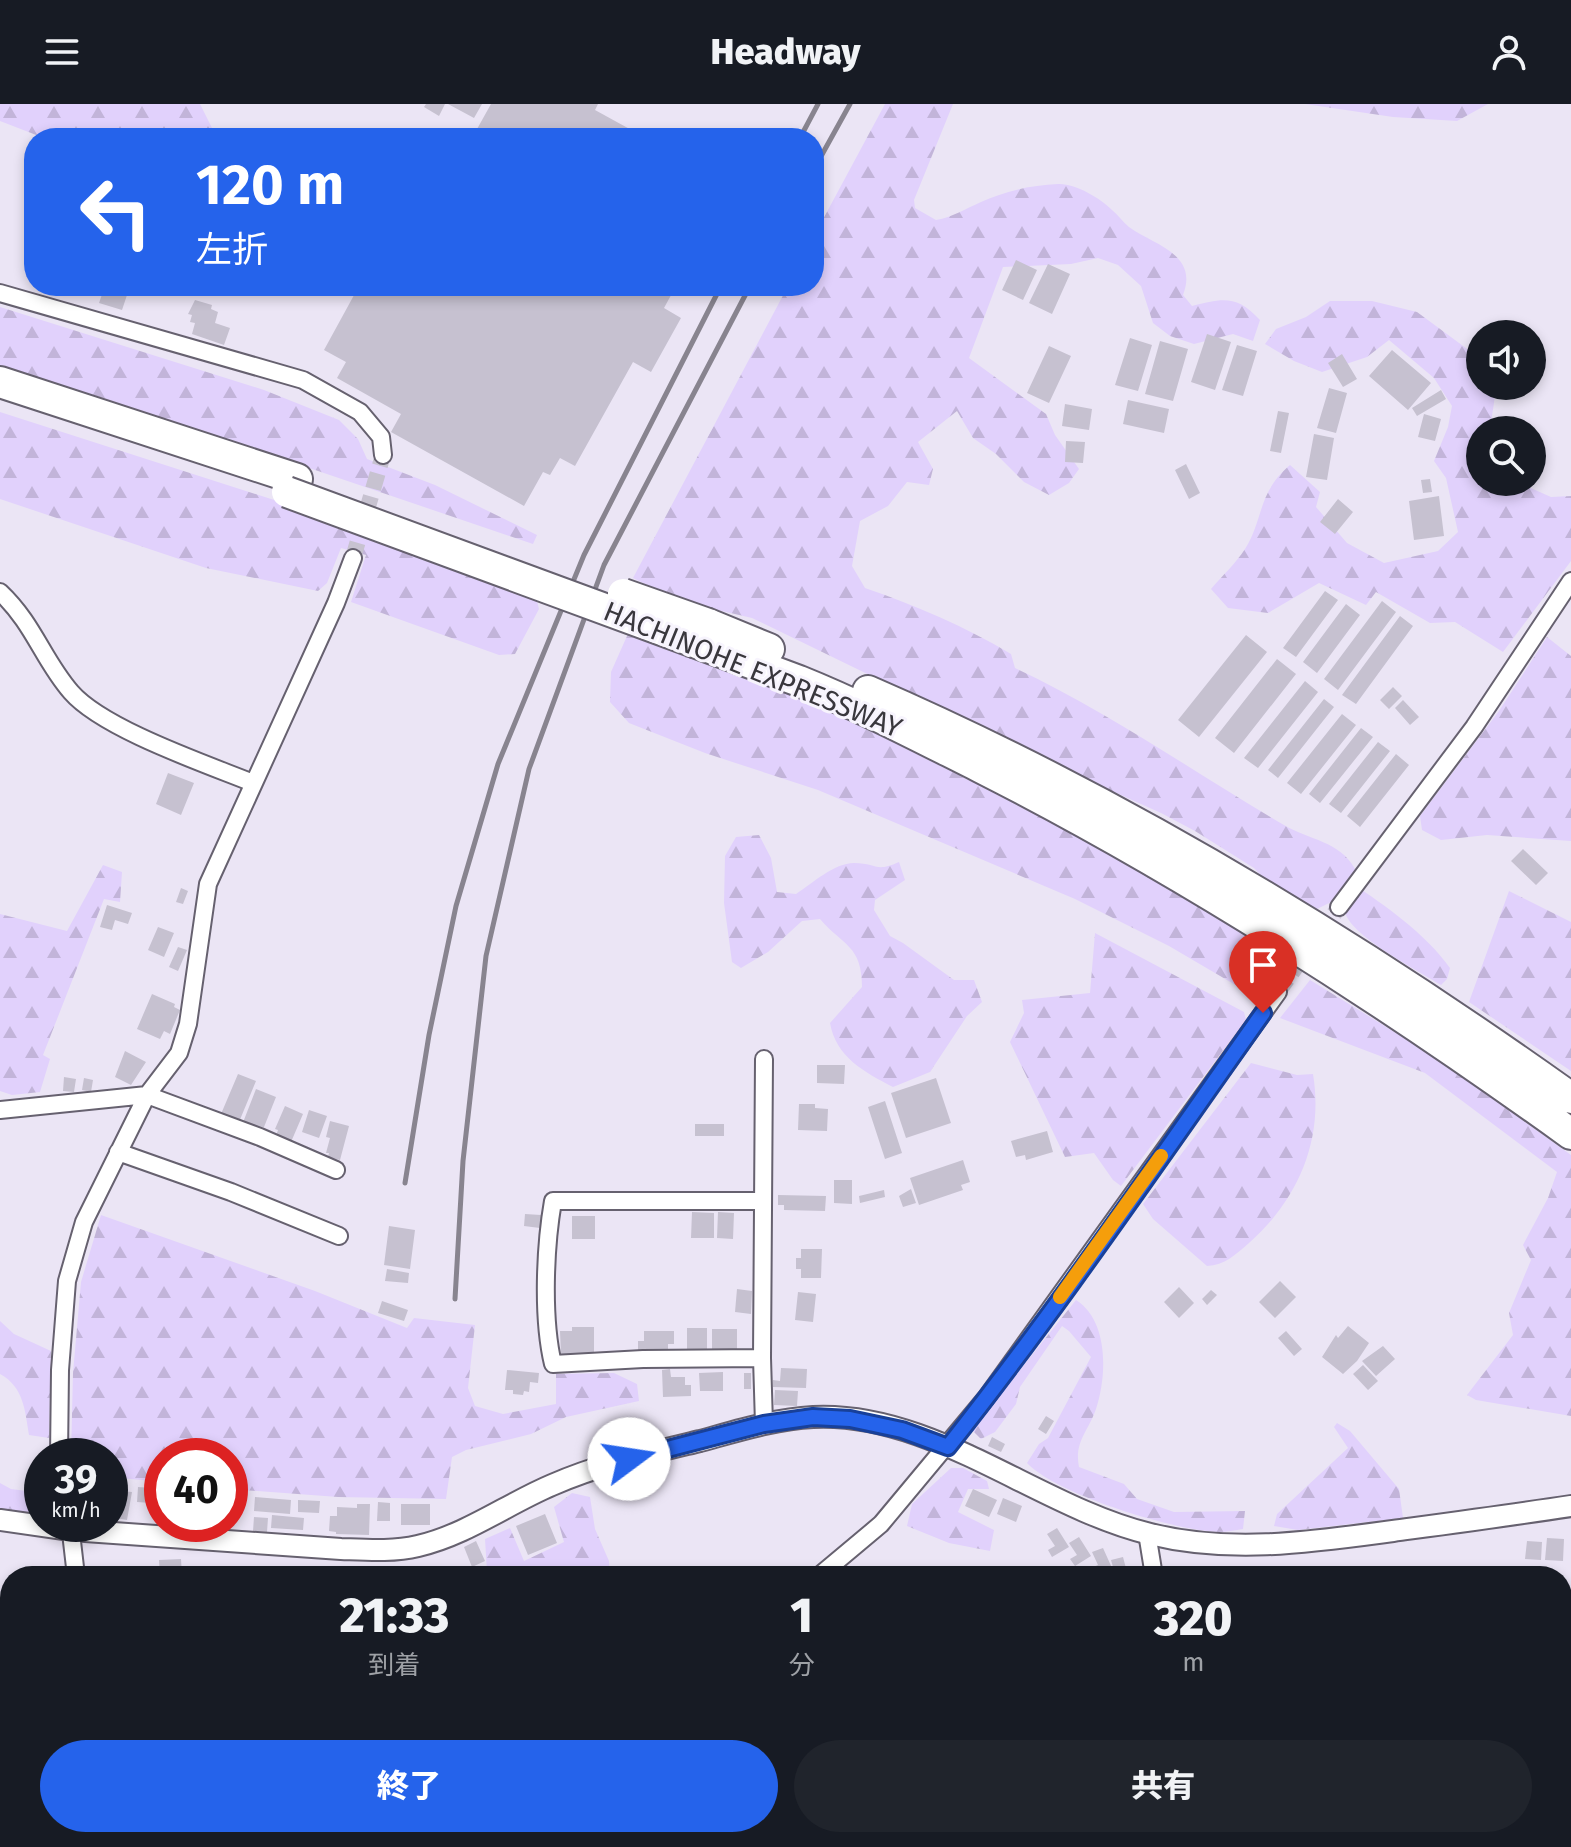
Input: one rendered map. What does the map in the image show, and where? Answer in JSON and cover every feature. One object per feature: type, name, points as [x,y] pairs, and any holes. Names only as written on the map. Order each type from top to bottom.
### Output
[{"type":"highway","name":"HACHINOHE EXPRESSWAY","points":[[0,382],[931,718],[1204,859],[1370,962],[1503,1049],[1571,1098]]},
{"type":"highway","name":"HACHINOHE EXPRESSWAY","points":[[0,398],[292,485]]},
{"type":"highway","name":"HACHINOHE EXPRESSWAY","points":[[702,633],[1029,792],[1189,880],[1354,984],[1571,1134]]},
{"type":"street","points":[[0,293],[303,380],[360,412],[381,437],[383,455]]},
{"type":"street","points":[[59,1438],[60,1370],[67,1281],[84,1222],[147,1095],[179,1053],[188,1024],[208,884],[336,603],[353,558]]},
{"type":"street","points":[[1339,907],[1474,727],[1571,581]]},
{"type":"street","points":[[0,592],[19,610],[72,694],[88,708],[167,748],[253,783]]},
{"type":"street","points":[[831,1566],[881,1524],[948,1447],[1080,1270],[1278,992]]},
{"type":"street","points":[[764,1059],[764,1424]]},
{"type":"street","points":[[0,1110],[147,1095],[260,1137],[336,1170]]},
{"type":"street","points":[[118,1152],[231,1192],[339,1236]]},
{"type":"street","points":[[762,1201],[553,1201],[547,1259],[548,1343],[553,1364],[643,1359],[762,1358]]},
{"type":"street","points":[[128,1532],[341,1549],[380,1550],[418,1546],[455,1534],[550,1486],[602,1466],[764,1424],[813,1417],[850,1419],[902,1430],[948,1447],[1069,1504],[1147,1533],[1201,1544],[1263,1546],[1571,1506]]},
{"type":"street","points":[[0,1520],[24,1522]]},
{"type":"street","points":[[1147,1533],[1152,1566]]},
{"type":"street","points":[[72,1542],[75,1566]]},
{"type":"green space","points":[[0,104],[200,104],[212,128],[24,130],[0,121]]},
{"type":"green space","points":[[885,104],[953,104],[914,200],[915,208],[936,220],[1019,189],[1058,184],[1072,186],[1101,201],[1129,227],[1180,260],[1186,281],[1183,295],[1192,306],[1221,300],[1237,302],[1260,320],[1253,341],[1233,334],[1194,344],[1170,336],[1153,323],[1141,286],[1118,265],[1098,258],[1071,264],[1003,267],[969,358],[1046,414],[1055,435],[1079,469],[1069,483],[1049,495],[1024,482],[996,454],[973,438],[957,411],[918,442],[933,469],[929,485],[907,482],[888,506],[860,521],[852,566],[865,588],[940,617],[993,644],[1011,654],[1015,668],[1118,723],[1284,825],[1341,852],[1355,869],[1350,882],[1417,932],[1450,968],[1447,979],[1441,985],[1371,941],[1358,931],[1345,911],[1331,902],[1317,909],[1266,881],[1254,868],[1161,813],[1063,769],[752,618],[679,601],[633,578],[783,296],[824,296],[824,217]]},
{"type":"green space","points":[[1305,104],[1488,104],[1457,121],[1393,117]]},
{"type":"green space","points":[[1330,301],[1372,301],[1417,312],[1466,348],[1466,400],[1494,400],[1492,416],[1466,416],[1466,496],[1571,496],[1571,561],[1503,652],[1455,622],[1430,623],[1376,592],[1366,605],[1319,583],[1268,613],[1228,608],[1211,589],[1245,549],[1266,496],[1279,475],[1290,465],[1320,492],[1316,507],[1347,543],[1384,563],[1438,551],[1458,532],[1446,478],[1434,461],[1448,427],[1452,406],[1434,378],[1389,340],[1367,357],[1322,372],[1294,361],[1265,344],[1276,329],[1306,317]]},
{"type":"green space","points":[[0,307],[264,390],[339,420],[358,439],[367,459],[435,485],[537,535],[533,544],[0,366]]},
{"type":"green space","points":[[0,412],[352,525],[536,597],[539,609],[515,654],[499,655],[351,602],[366,555],[341,548],[327,583],[318,591],[206,568],[0,499]]},
{"type":"green space","points":[[631,627],[945,763],[1134,865],[1226,921],[1283,961],[1261,1000],[1169,946],[1075,899],[818,790],[705,753],[629,723],[610,702],[611,672]]},
{"type":"green space","points":[[1547,637],[1571,656],[1571,841],[1487,835],[1441,840],[1422,830],[1420,816],[1499,711]]},
{"type":"green space","points":[[759,835],[771,858],[777,892],[796,894],[831,870],[846,864],[862,863],[880,867],[899,862],[905,880],[875,900],[874,910],[890,936],[954,980],[974,980],[982,1002],[967,1016],[930,1072],[893,1087],[862,1069],[838,1045],[830,1023],[862,987],[861,973],[859,962],[850,947],[820,919],[802,921],[768,952],[741,968],[732,962],[724,903],[725,856],[736,837]]},
{"type":"green space","points":[[103,865],[122,872],[120,902],[104,899],[43,1055],[50,1059],[40,1092],[12,1095],[0,1091],[0,914],[67,931]]},
{"type":"green space","points":[[1509,891],[1571,922],[1571,1071],[1469,1002]]},
{"type":"green space","points":[[1095,933],[1244,1012],[1246,1020],[1121,1186],[1094,1153],[1065,1157],[1010,1042],[1024,1013],[1022,1000],[1090,993]]},
{"type":"green space","points":[[1310,980],[1435,1057],[1571,1155],[1571,1416],[1476,1400],[1467,1395],[1513,1335],[1509,1313],[1531,1260],[1523,1245],[1548,1198],[1557,1172],[1425,1073],[1280,1018]]},
{"type":"green space","points":[[1251,1063],[1297,1075],[1313,1074],[1315,1122],[1311,1145],[1294,1188],[1266,1226],[1230,1259],[1207,1266],[1153,1219],[1143,1204]]},
{"type":"green space","points":[[101,1215],[315,1291],[407,1328],[414,1318],[475,1325],[468,1388],[475,1406],[503,1414],[556,1404],[556,1374],[614,1373],[637,1384],[639,1401],[566,1417],[531,1434],[466,1450],[452,1457],[446,1499],[338,1497],[248,1490],[248,1438],[144,1438],[144,1480],[128,1479],[128,1438],[71,1438],[73,1373],[81,1282]]},
{"type":"green space","points":[[1076,1300],[1095,1321],[1100,1335],[1103,1366],[1100,1396],[1078,1451],[1079,1467],[1124,1484],[1137,1499],[1174,1512],[1245,1511],[1243,1529],[1219,1532],[1199,1530],[1117,1509],[1063,1487],[1027,1463],[1039,1444],[1048,1438],[1091,1357],[1062,1326],[1020,1387],[1016,1404],[995,1432],[981,1439],[972,1430]]},
{"type":"green space","points":[[0,1321],[14,1334],[51,1351],[49,1438],[29,1435],[19,1393],[0,1374]]},
{"type":"green space","points":[[1337,1423],[1350,1431],[1399,1489],[1403,1518],[1298,1530],[1274,1526],[1277,1514],[1348,1448],[1334,1427]]},
{"type":"green space","points":[[951,1468],[963,1468],[987,1481],[989,1489],[968,1489],[958,1512],[994,1530],[990,1551],[949,1543],[907,1526],[912,1504]]},
{"type":"green space","points":[[0,1483],[24,1491],[24,1514],[0,1509]]},
{"type":"green space","points":[[572,1493],[590,1497],[595,1529],[609,1566],[487,1566],[485,1539],[510,1528],[524,1561],[564,1542],[554,1507]]},
{"type":"building","points":[[426,104],[445,104],[439,116],[424,107]]},
{"type":"building","points":[[448,104],[482,104],[474,118]]},
{"type":"building","points":[[491,104],[598,104],[595,110],[628,128],[478,128]]},
{"type":"building","points":[[1016,260],[1037,270],[1023,300],[1002,290]]},
{"type":"building","points":[[1048,264],[1070,274],[1052,314],[1029,303]]},
{"type":"building","points":[[101,296],[127,296],[122,310],[99,303]]},
{"type":"building","points":[[354,296],[671,296],[664,308],[681,318],[651,372],[633,362],[575,466],[560,458],[550,475],[543,472],[524,506],[391,432],[401,414],[337,378],[346,362],[324,350]]},
{"type":"building","points":[[195,300],[212,305],[211,309],[218,312],[215,323],[230,328],[224,345],[192,334],[195,323],[190,322],[192,315],[188,314]]},
{"type":"building","points":[[1207,334],[1231,342],[1215,390],[1191,382]]},
{"type":"building","points":[[1130,338],[1152,345],[1138,391],[1115,385]]},
{"type":"building","points":[[1160,341],[1188,349],[1173,401],[1145,394]]},
{"type":"building","points":[[1237,345],[1257,351],[1243,396],[1222,390]]},
{"type":"building","points":[[1049,346],[1071,356],[1049,403],[1027,393]]},
{"type":"building","points":[[1392,350],[1431,383],[1408,410],[1369,376]]},
{"type":"building","points":[[1342,354],[1357,379],[1343,387],[1328,363]]},
{"type":"building","points":[[1329,388],[1347,393],[1336,433],[1317,428]]},
{"type":"building","points":[[1441,390],[1446,399],[1417,416],[1412,408]]},
{"type":"building","points":[[1128,400],[1169,409],[1164,433],[1123,424]]},
{"type":"building","points":[[1065,404],[1092,409],[1089,430],[1062,426]]},
{"type":"building","points":[[1278,411],[1289,413],[1281,453],[1270,451]]},
{"type":"building","points":[[1424,414],[1441,419],[1435,441],[1418,437]]},
{"type":"building","points":[[1314,434],[1334,438],[1327,480],[1306,477]]},
{"type":"building","points":[[1066,441],[1085,442],[1083,463],[1065,462]]},
{"type":"building","points":[[1186,464],[1200,493],[1189,499],[1175,470]]},
{"type":"building","points":[[1430,479],[1432,492],[1423,493],[1421,480]]},
{"type":"building","points":[[1439,496],[1444,536],[1414,540],[1409,501]]},
{"type":"building","points":[[1338,499],[1353,512],[1335,534],[1320,522]]},
{"type":"building","points":[[1325,591],[1338,600],[1296,657],[1283,648]]},
{"type":"building","points":[[1382,601],[1396,612],[1338,690],[1324,679]]},
{"type":"building","points":[[1346,604],[1360,615],[1317,673],[1303,662]]},
{"type":"building","points":[[1400,616],[1413,626],[1356,704],[1342,695]]},
{"type":"building","points":[[1246,635],[1267,652],[1199,737],[1178,720]]},
{"type":"building","points":[[1277,659],[1296,674],[1234,753],[1215,738]]},
{"type":"building","points":[[1305,681],[1318,692],[1258,768],[1244,758]]},
{"type":"building","points":[[1393,687],[1402,696],[1389,709],[1380,700]]},
{"type":"building","points":[[1324,699],[1334,707],[1278,778],[1268,770]]},
{"type":"building","points":[[1403,700],[1419,717],[1410,725],[1395,708]]},
{"type":"building","points":[[1342,714],[1356,725],[1301,794],[1287,783]]},
{"type":"building","points":[[1361,728],[1373,737],[1320,803],[1309,794]]},
{"type":"building","points":[[1378,742],[1390,751],[1341,813],[1329,804]]},
{"type":"building","points":[[1396,754],[1409,765],[1360,827],[1347,816]]},
{"type":"building","points":[[168,773],[194,783],[181,815],[156,804]]},
{"type":"building","points":[[1523,849],[1548,873],[1536,885],[1511,861]]},
{"type":"building","points":[[181,888],[188,891],[183,904],[176,902]]},
{"type":"building","points":[[107,905],[132,913],[128,924],[115,920],[112,930],[100,927]]},
{"type":"building","points":[[158,927],[174,933],[164,957],[148,950]]},
{"type":"building","points":[[178,947],[187,950],[178,971],[169,967]]},
{"type":"building","points":[[152,994],[175,1004],[174,1007],[180,1010],[170,1034],[164,1031],[160,1039],[137,1029]]},
{"type":"building","points":[[125,1051],[146,1062],[131,1085],[115,1077]]},
{"type":"building","points":[[817,1065],[845,1065],[844,1084],[817,1083]]},
{"type":"building","points":[[238,1074],[256,1081],[239,1122],[221,1114]]},
{"type":"building","points":[[64,1077],[76,1079],[74,1092],[63,1091]]},
{"type":"building","points":[[84,1078],[93,1080],[91,1092],[82,1090]]},
{"type":"building","points":[[936,1078],[951,1123],[906,1138],[891,1093]]},
{"type":"building","points":[[256,1089],[276,1097],[262,1132],[242,1125]]},
{"type":"building","points":[[885,1101],[902,1153],[885,1159],[868,1107]]},
{"type":"building","points":[[799,1104],[815,1104],[815,1108],[828,1109],[827,1131],[798,1130]]},
{"type":"building","points":[[285,1106],[303,1114],[291,1142],[276,1136],[278,1130],[275,1129]]},
{"type":"building","points":[[309,1110],[327,1116],[319,1138],[302,1132]]},
{"type":"building","points":[[330,1121],[349,1126],[340,1160],[328,1157],[329,1153],[326,1153]]},
{"type":"building","points":[[695,1124],[724,1124],[724,1136],[695,1136]]},
{"type":"building","points":[[1047,1131],[1053,1152],[1026,1160],[1025,1155],[1016,1157],[1011,1141]]},
{"type":"building","points":[[963,1160],[970,1182],[961,1185],[963,1190],[919,1205],[910,1178]]},
{"type":"building","points":[[834,1180],[852,1180],[852,1204],[834,1203]]},
{"type":"building","points":[[911,1189],[916,1203],[903,1207],[899,1196]]},
{"type":"building","points":[[884,1190],[885,1197],[860,1203],[859,1196]]},
{"type":"building","points":[[778,1195],[826,1196],[825,1211],[784,1210],[784,1205],[778,1205]]},
{"type":"building","points":[[692,1212],[714,1213],[714,1238],[691,1238]]},
{"type":"building","points":[[718,1212],[734,1213],[733,1239],[717,1238]]},
{"type":"building","points":[[525,1214],[541,1215],[540,1228],[524,1226]]},
{"type":"building","points":[[572,1216],[595,1216],[595,1239],[572,1239]]},
{"type":"building","points":[[389,1226],[415,1230],[410,1269],[384,1265]]},
{"type":"building","points":[[801,1249],[822,1249],[821,1278],[801,1278],[801,1269],[796,1269],[796,1258],[801,1258]]},
{"type":"building","points":[[387,1269],[409,1273],[408,1283],[385,1281]]},
{"type":"building","points":[[1280,1281],[1296,1297],[1275,1318],[1259,1302]]},
{"type":"building","points":[[1179,1287],[1194,1303],[1179,1318],[1164,1302]]},
{"type":"building","points":[[737,1289],[752,1291],[751,1314],[735,1312]]},
{"type":"building","points":[[1211,1290],[1217,1295],[1207,1305],[1202,1299]]},
{"type":"building","points":[[798,1292],[816,1294],[813,1322],[795,1320]]},
{"type":"building","points":[[382,1301],[408,1310],[404,1321],[378,1313]]},
{"type":"building","points":[[1348,1326],[1369,1343],[1343,1374],[1322,1357],[1336,1335],[1338,1338]]},
{"type":"building","points":[[572,1327],[594,1327],[594,1354],[561,1355],[560,1331],[572,1331]]},
{"type":"building","points":[[687,1328],[707,1328],[707,1351],[687,1352]]},
{"type":"building","points":[[712,1329],[737,1329],[737,1352],[712,1352]]},
{"type":"building","points":[[644,1331],[674,1331],[674,1344],[668,1344],[668,1353],[638,1353],[638,1341],[644,1341]]},
{"type":"building","points":[[1286,1331],[1302,1349],[1294,1356],[1278,1338]]},
{"type":"building","points":[[1383,1346],[1395,1359],[1376,1376],[1362,1361]]},
{"type":"building","points":[[1363,1365],[1378,1381],[1368,1390],[1353,1374]]},
{"type":"building","points":[[781,1368],[807,1369],[806,1388],[773,1387],[773,1380],[780,1381]]},
{"type":"building","points":[[670,1369],[671,1377],[685,1377],[685,1385],[691,1385],[691,1396],[663,1397],[662,1370]]},
{"type":"building","points":[[507,1370],[539,1373],[538,1383],[530,1382],[529,1392],[524,1391],[523,1395],[513,1394],[513,1390],[505,1390]]},
{"type":"building","points":[[723,1372],[723,1391],[700,1391],[699,1373]]},
{"type":"building","points":[[744,1373],[751,1373],[751,1389],[744,1389]]},
{"type":"building","points":[[775,1390],[798,1391],[797,1406],[774,1405]]},
{"type":"building","points":[[1046,1416],[1054,1421],[1046,1434],[1038,1429]]},
{"type":"building","points":[[992,1437],[1005,1444],[1001,1452],[988,1446]]},
{"type":"building","points":[[138,1487],[144,1487],[144,1502],[137,1502]]},
{"type":"building","points":[[973,1489],[997,1500],[989,1517],[965,1506]]},
{"type":"building","points":[[128,1492],[132,1492],[128,1514]]},
{"type":"building","points":[[255,1497],[291,1500],[290,1514],[254,1511]]},
{"type":"building","points":[[1003,1498],[1022,1506],[1016,1522],[997,1514]]},
{"type":"building","points":[[298,1500],[320,1501],[319,1513],[298,1512]]},
{"type":"building","points":[[378,1502],[390,1503],[390,1521],[377,1521]]},
{"type":"building","points":[[357,1504],[370,1504],[369,1535],[329,1531],[330,1516],[337,1516],[337,1507],[357,1508]]},
{"type":"building","points":[[401,1504],[430,1504],[430,1525],[401,1525]]},
{"type":"building","points":[[545,1514],[557,1543],[528,1555],[516,1526]]},
{"type":"building","points":[[272,1515],[304,1518],[303,1530],[271,1528]]},
{"type":"building","points":[[254,1517],[268,1518],[267,1532],[253,1531]]},
{"type":"building","points":[[1057,1528],[1069,1547],[1052,1557],[1048,1550],[1055,1546],[1047,1534]]},
{"type":"building","points":[[1079,1537],[1091,1556],[1075,1566],[1070,1559],[1077,1555],[1069,1543]]},
{"type":"building","points":[[1547,1538],[1564,1539],[1563,1561],[1545,1560]]},
{"type":"building","points":[[476,1541],[485,1561],[472,1566],[464,1547]]},
{"type":"building","points":[[1527,1541],[1542,1542],[1541,1560],[1525,1559]]},
{"type":"building","points":[[1103,1548],[1111,1566],[1096,1566],[1098,1565],[1092,1552]]},
{"type":"building","points":[[1123,1557],[1125,1566],[1113,1566],[1111,1560]]},
{"type":"building","points":[[181,1559],[181,1566],[159,1566],[159,1560]]},
{"type":"tunnel","points":[[353,558],[383,455]]},
{"type":"tunnel","points":[[1278,992],[1339,907]]},
{"type":"railway","points":[[805,128],[818,104]]},
{"type":"railway","points":[[824,151],[850,104]]},
{"type":"railway","points":[[405,1183],[429,1035],[456,906],[498,764],[584,555],[716,296]]},
{"type":"railway","points":[[455,1299],[463,1161],[486,956],[529,769],[604,565],[745,296]]},
{"type":"slow traffic","points":[[1060,1297],[1161,1156]]},
{"type":"route","points":[[629,1459],[764,1424],[813,1417],[850,1419],[902,1430],[948,1447],[1127,1205],[1263,1013]]}]
